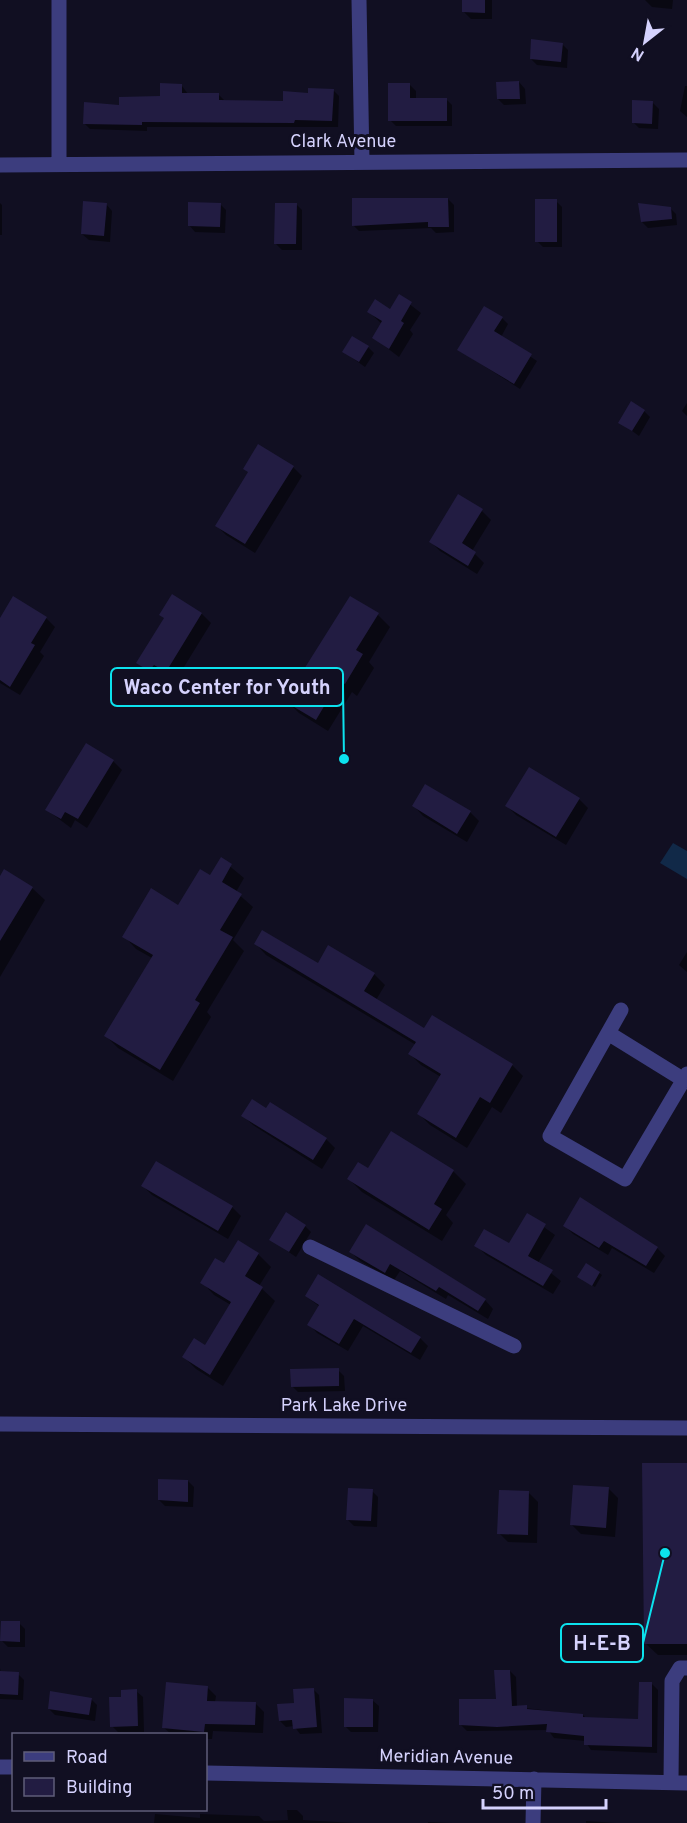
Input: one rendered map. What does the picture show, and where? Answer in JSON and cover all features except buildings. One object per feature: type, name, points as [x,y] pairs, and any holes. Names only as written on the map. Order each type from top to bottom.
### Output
[{"type":"street","points":[[59,0],[59,164]]},
{"type":"street","points":[[358,0],[362,162]]},
{"type":"street","name":"Clark Avenue","points":[[0,165],[687,160]]},
{"type":"street","points":[[608,1033],[686,1077],[625,1179],[550,1136],[608,1033],[621,1010]]},
{"type":"street","points":[[309,1247],[514,1346]]},
{"type":"street","name":"Park Lake Drive","points":[[0,1424],[687,1428]]},
{"type":"street","points":[[670,1782],[672,1681],[680,1668],[687,1668]]},
{"type":"street","name":"Meridian Avenue","points":[[207,1773],[687,1783]]},
{"type":"street","points":[[533,1823],[534,1779]]},
{"type":"water","points":[[673,843],[687,851],[687,879],[660,863]]},
{"type":"place","name":"Waco Center for Youth","points":[[344,759]]},
{"type":"place","name":"H-E-B","points":[[665,1553]]}]
